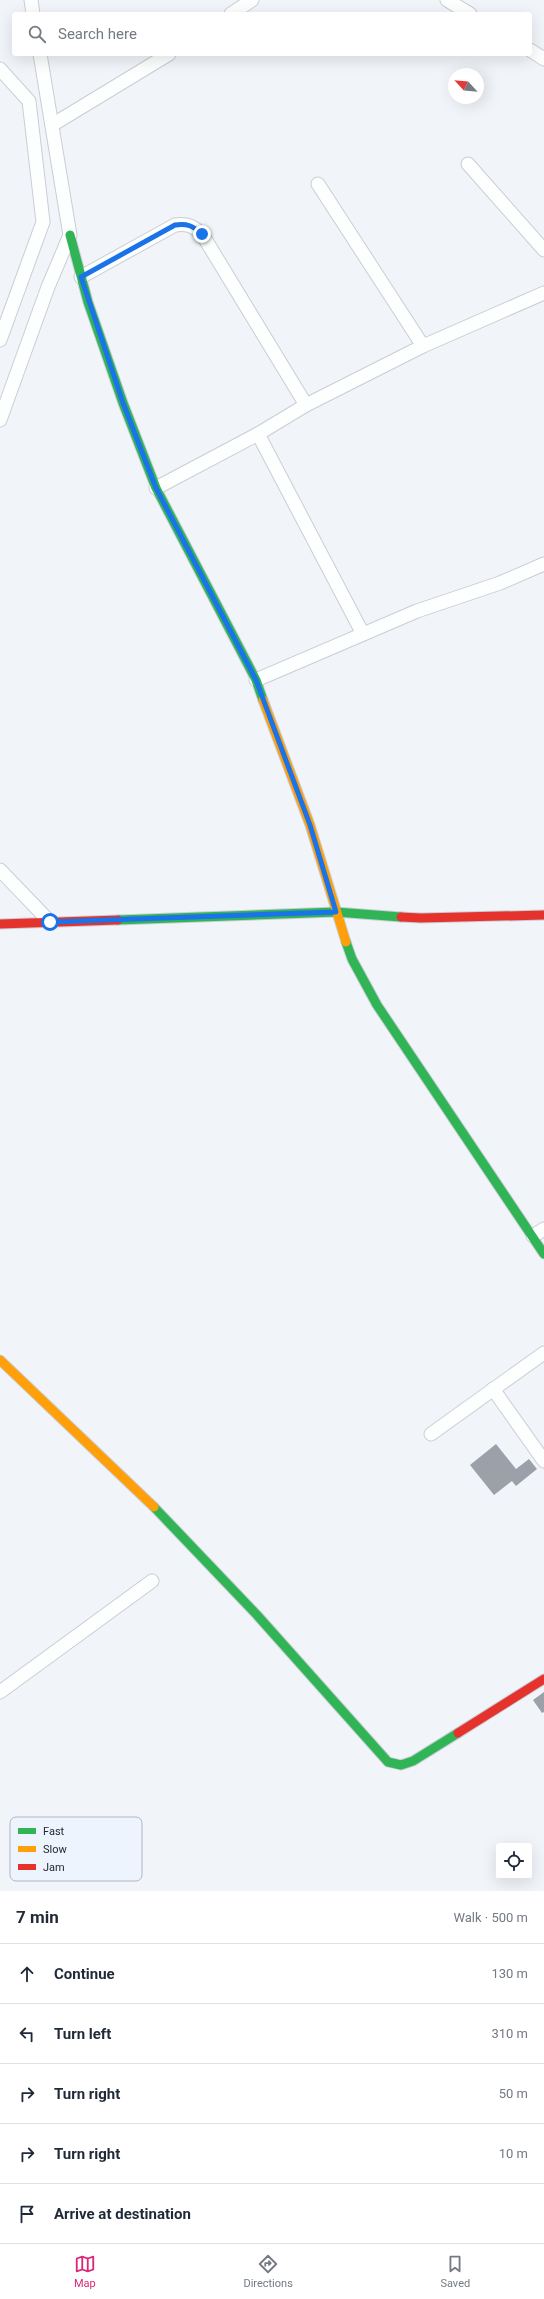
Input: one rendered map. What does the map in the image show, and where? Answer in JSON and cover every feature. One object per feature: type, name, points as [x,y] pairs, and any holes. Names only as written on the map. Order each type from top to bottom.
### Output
[{"type":"street","points":[[31,0],[33,12]]},
{"type":"street","points":[[234,12],[252,0]]},
{"type":"street","points":[[447,0],[467,12]]},
{"type":"street","points":[[532,51],[544,59]]},
{"type":"street","points":[[40,56],[70,235],[81,277],[123,403],[156,488],[256,680],[310,825],[336,912],[352,959],[377,1005],[456,1126],[538,1233],[544,1254]]},
{"type":"street","points":[[52,125],[165,56]]},
{"type":"street","points":[[0,69],[29,101],[43,222],[1,334]]},
{"type":"street","points":[[468,164],[544,250]]},
{"type":"street","points":[[318,184],[423,346]]},
{"type":"street","points":[[81,277],[175,225],[185,224],[194,227],[202,234],[306,405]]},
{"type":"street","points":[[0,420],[48,287],[70,235]]},
{"type":"street","points":[[156,488],[258,434],[306,405],[423,346],[544,293]]},
{"type":"street","points":[[258,434],[363,634]]},
{"type":"street","points":[[256,680],[417,611],[500,583],[544,564]]},
{"type":"street","points":[[0,870],[50,922]]},
{"type":"street","points":[[0,924],[336,912],[421,918],[544,915]]},
{"type":"street","points":[[431,1434],[544,1353]]},
{"type":"street","points":[[0,1360],[80,1434],[211,1565],[302,1663],[388,1762],[401,1765],[413,1761],[544,1679]]},
{"type":"street","points":[[493,1390],[544,1461]]},
{"type":"street","points":[[0,1692],[152,1581]]},
{"type":"building","points":[[496,1444],[516,1469],[529,1459],[537,1469],[516,1486],[512,1481],[494,1495],[470,1465]]},
{"type":"building","points":[[544,1692],[544,1712],[542,1713],[533,1700]]},
{"type":"traffic: fast","points":[[70,235],[88,302],[123,403],[156,488],[256,680],[263,700]]},
{"type":"traffic: fast","points":[[118,920],[336,912],[401,917]]},
{"type":"traffic: fast","points":[[346,942],[352,959],[377,1005],[544,1254]]},
{"type":"traffic: fast","points":[[154,1507],[257,1615],[388,1762],[401,1765],[413,1761],[458,1733]]},
{"type":"traffic: slow","points":[[263,700],[310,825],[346,942]]},
{"type":"traffic: slow","points":[[0,1360],[154,1507]]},
{"type":"traffic: jam","points":[[401,917],[421,918],[544,915]]},
{"type":"traffic: jam","points":[[0,924],[118,920]]},
{"type":"traffic: jam","points":[[458,1733],[544,1679]]},
{"type":"route","points":[[50,922],[336,912],[310,825],[256,680],[156,488],[123,403],[88,302],[81,277],[175,225],[185,224],[194,227],[202,234]]}]
